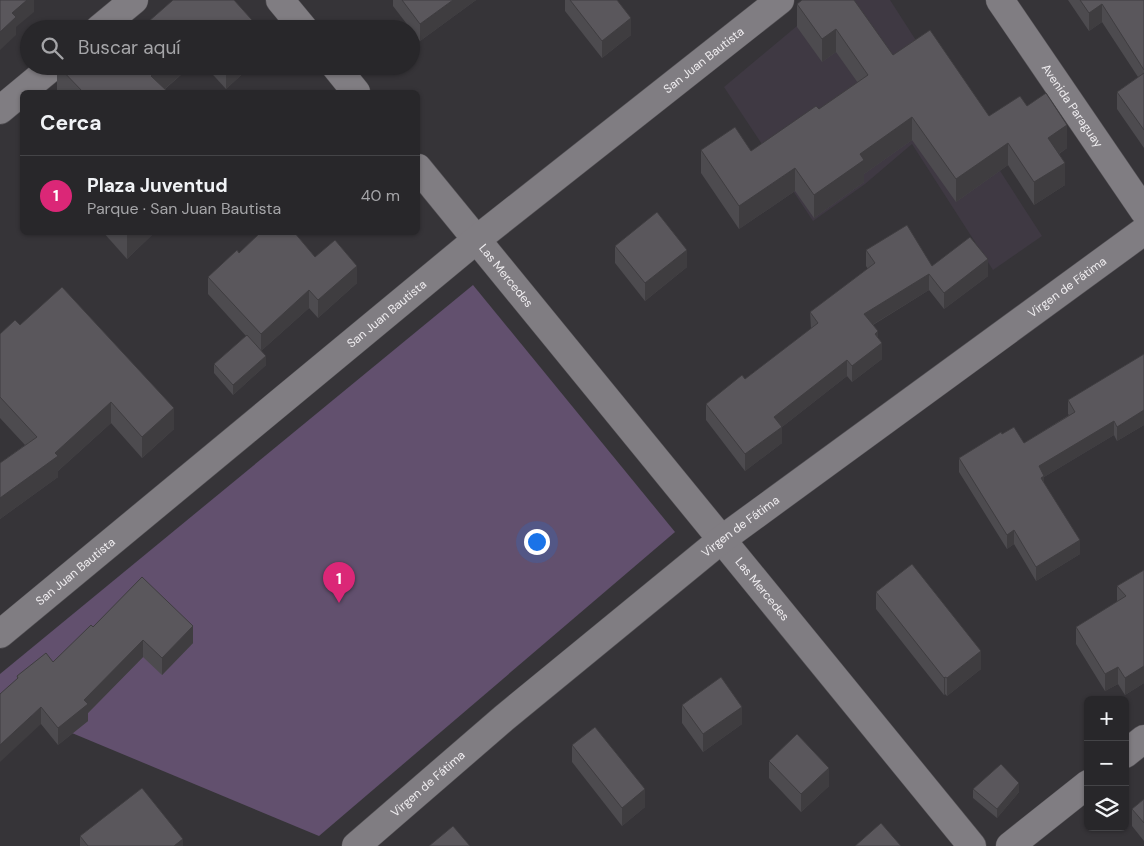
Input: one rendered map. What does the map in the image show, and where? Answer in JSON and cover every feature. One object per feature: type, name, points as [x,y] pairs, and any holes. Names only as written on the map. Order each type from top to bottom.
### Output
[{"type":"street","points":[[110,20],[134,0]]},
{"type":"street","points":[[280,0],[297,20]]},
{"type":"street","name":"San Juan Bautista","points":[[0,634],[476,240],[780,0]]},
{"type":"street","name":"Avenida Paraguay","points":[[1000,0],[1136,184],[1144,212]]},
{"type":"street","points":[[24,90],[42,75]]},
{"type":"street","points":[[342,75],[354,90]]},
{"type":"street","points":[[0,110],[20,93]]},
{"type":"street","name":"Las Mercedes","points":[[420,170],[972,846]]},
{"type":"street","name":"Virgen de Fátima","points":[[356,846],[504,718],[722,540],[1144,231]]},
{"type":"street","points":[[1129,751],[1144,739]]},
{"type":"street","points":[[1010,846],[1085,786]]},
{"type":"shaded area","points":[[828,0],[890,0],[1042,236],[993,270],[912,144],[865,184],[813,221],[724,87]]},
{"type":"shaded area","points":[[473,285],[675,532],[319,836],[0,703],[0,674]]},
{"type":"building","points":[[0,0],[27,0],[12,13],[16,17],[0,32]]},
{"type":"building","points":[[173,0],[234,0],[252,20],[150,20]]},
{"type":"building","points":[[402,0],[453,0],[420,24],[420,20],[417,20]]},
{"type":"building","points":[[570,0],[617,0],[631,18],[602,41]]},
{"type":"building","points":[[802,0],[854,0],[893,55],[930,30],[989,116],[1020,96],[1027,106],[1046,93],[1067,125],[1048,138],[1065,163],[1034,182],[1008,143],[956,179],[912,117],[860,154],[864,160],[814,195],[795,168],[739,206],[701,150],[735,127],[751,151],[816,106],[819,109],[868,75],[836,29],[822,39],[797,4]]},
{"type":"building","points":[[1080,0],[1144,0],[1144,70],[1102,4],[1089,13]]},
{"type":"building","points":[[1144,73],[1144,130],[1117,92]]},
{"type":"building","points":[[67,75],[152,75],[151,76],[166,90],[81,90]]},
{"type":"building","points":[[657,212],[687,250],[645,283],[615,246]]},
{"type":"building","points":[[907,225],[932,266],[970,237],[988,259],[944,293],[929,274],[864,314],[878,331],[875,334],[882,343],[852,366],[847,360],[774,417],[782,427],[745,454],[706,404],[742,375],[745,379],[818,323],[810,312],[875,263],[866,250]]},
{"type":"building","points":[[258,235],[297,235],[315,257],[335,240],[357,266],[318,300],[309,290],[261,334],[208,277],[237,250],[239,253]]},
{"type":"building","points":[[62,287],[174,408],[142,437],[111,402],[55,453],[58,456],[0,498],[0,463],[37,437],[0,397],[0,334],[15,320],[20,325]]},
{"type":"building","points":[[247,335],[266,356],[233,385],[214,364]]},
{"type":"building","points":[[1144,354],[1144,410],[1117,427],[1114,421],[1039,466],[1044,476],[1041,478],[1080,540],[1036,567],[1014,530],[1007,535],[959,458],[1001,432],[1002,434],[1014,427],[1024,443],[1075,412],[1068,400]]},
{"type":"building","points":[[912,564],[981,651],[947,678],[944,678],[876,592]]},
{"type":"building","points":[[1144,570],[1144,666],[1125,678],[1118,667],[1105,674],[1076,627],[1126,596],[1117,586]]},
{"type":"building","points":[[142,577],[193,626],[162,658],[143,640],[84,700],[88,704],[58,728],[41,707],[0,745],[0,694],[18,678],[17,676],[46,653],[53,662],[91,625],[93,627]]},
{"type":"building","points":[[721,677],[742,707],[703,734],[682,705]]},
{"type":"building","points":[[595,727],[645,789],[622,808],[572,745]]},
{"type":"building","points":[[797,734],[829,768],[801,794],[769,761]]},
{"type":"building","points":[[1001,764],[1019,783],[997,809],[973,789]]},
{"type":"building","points":[[142,788],[183,839],[174,846],[88,846],[80,836]]},
{"type":"building","points":[[1144,799],[1144,823],[1132,809]]},
{"type":"building","points":[[881,823],[901,846],[855,846]]},
{"type":"building","points":[[453,826],[470,846],[429,846]]},
{"type":"place","name":"Plaza Juventud","points":[[339,603]]}]
